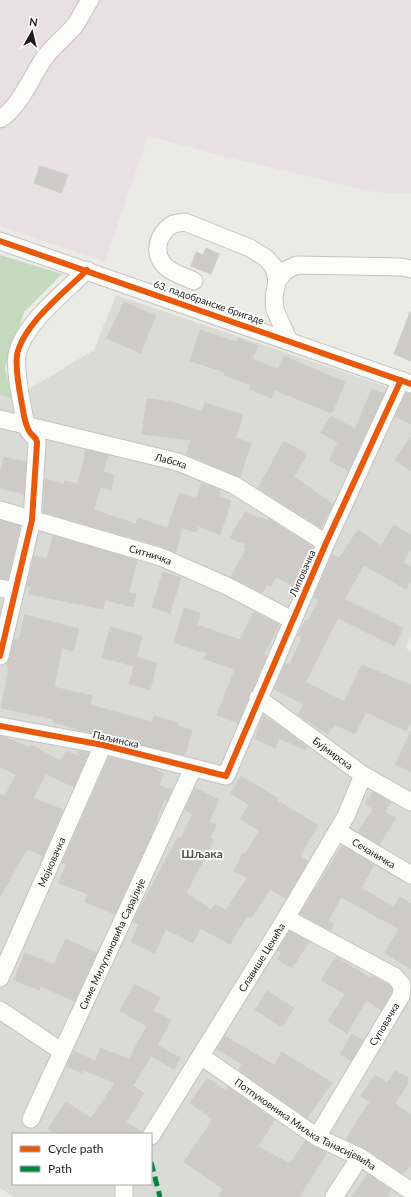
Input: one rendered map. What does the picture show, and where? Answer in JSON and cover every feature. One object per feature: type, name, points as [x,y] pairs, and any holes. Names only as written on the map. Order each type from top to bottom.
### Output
[{"type":"street","points":[[0,119],[5,116],[24,91],[42,60],[54,44],[75,24],[90,0]]},
{"type":"street","points":[[194,281],[166,268],[158,256],[157,246],[164,232],[174,224],[185,222],[250,248],[266,258],[274,267],[277,281],[274,297],[275,310],[289,340]]},
{"type":"street","name":"63. падобранске бригаде","points":[[0,241],[289,340],[406,382]]},
{"type":"street","points":[[277,281],[286,270],[297,265],[402,267],[411,269]]},
{"type":"street","points":[[0,656],[8,590],[32,520],[37,441],[27,425],[19,386],[17,360],[19,348],[33,324],[87,270]]},
{"type":"street","name":"Липовачка","points":[[226,776],[258,698],[326,543],[406,382]]},
{"type":"street","name":"Лабска","points":[[0,419],[178,462],[234,485],[326,543]]},
{"type":"street","name":"Ситничка","points":[[0,510],[161,557],[227,586],[292,620]]},
{"type":"street","name":"Бујмирска","points":[[258,698],[363,775],[411,802]]},
{"type":"street","name":"Паљинска","points":[[0,726],[103,745],[226,776]]},
{"type":"street","name":"Мојковачка","points":[[0,978],[103,745]]},
{"type":"street","name":"Симе Милутиновића Сарајлије","points":[[31,1119],[193,768]]},
{"type":"street","name":"Славише Цекића","points":[[152,1134],[286,918],[346,816],[363,775]]},
{"type":"street","name":"Сечаничка","points":[[337,831],[411,875]]},
{"type":"street","name":"Суповачка","points":[[286,918],[394,976],[402,985],[401,996],[317,1137]]},
{"type":"street","points":[[0,1010],[62,1051]]},
{"type":"street","name":"Потпуковника Миљка Танасијевића","points":[[201,1056],[317,1137],[360,1157],[411,1191]]},
{"type":"street","points":[[334,1197],[360,1157]]},
{"type":"street","points":[[124,1185],[124,1197]]},
{"type":"shaded area","points":[[0,0],[411,0],[411,194],[374,192],[226,157],[148,136],[105,262],[0,226]]},
{"type":"shaded area","points":[[116,295],[411,395],[411,636],[406,648],[411,652],[411,1197],[13,1197],[0,1188],[0,395],[14,398],[94,350]]},
{"type":"green space","points":[[0,255],[62,274],[24,312],[5,368],[13,398],[0,395]]},
{"type":"building","points":[[40,166],[68,175],[61,193],[34,183]]},
{"type":"building","points":[[206,248],[219,254],[211,274],[191,266],[196,252],[203,255]]},
{"type":"building","points":[[124,302],[156,316],[140,353],[107,338]]},
{"type":"building","points":[[411,312],[411,361],[394,354]]},
{"type":"building","points":[[200,330],[237,342],[238,338],[258,346],[252,359],[278,369],[284,356],[345,382],[332,413],[274,390],[271,398],[249,389],[251,385],[224,375],[225,372],[190,361]]},
{"type":"building","points":[[372,389],[384,394],[348,471],[329,460],[338,442],[321,433],[331,416],[355,429]]},
{"type":"building","points":[[406,393],[411,394],[411,424],[395,417]]},
{"type":"building","points":[[147,399],[173,402],[202,412],[205,403],[243,415],[236,438],[251,443],[240,477],[186,454],[191,440],[142,434]]},
{"type":"building","points":[[411,437],[411,471],[395,460]]},
{"type":"building","points":[[284,441],[307,454],[294,477],[333,504],[321,528],[258,488]]},
{"type":"building","points":[[86,450],[108,455],[103,472],[114,475],[111,490],[100,487],[94,510],[136,524],[138,518],[167,528],[180,493],[196,499],[202,483],[221,491],[219,496],[231,501],[220,535],[198,526],[196,532],[182,528],[176,553],[164,547],[43,512],[45,479],[64,484],[65,481],[78,484]]},
{"type":"building","points":[[4,457],[26,462],[24,494],[0,488],[0,475]]},
{"type":"building","points":[[245,512],[268,521],[269,519],[313,547],[296,588],[276,577],[271,586],[267,584],[262,593],[231,577],[246,549],[244,547],[245,544],[230,538]]},
{"type":"building","points":[[0,520],[20,526],[8,579],[0,578]]},
{"type":"building","points":[[394,525],[411,535],[411,548],[403,562],[411,567],[411,580],[406,589],[364,565],[344,599],[403,628],[394,646],[338,618],[306,682],[344,702],[362,665],[411,685],[411,721],[406,731],[366,712],[355,734],[334,724],[328,734],[298,715],[304,704],[274,689],[286,663],[290,664],[302,637],[298,635],[306,620],[308,621],[319,600],[314,597],[332,554],[339,558],[358,530],[381,546]]},
{"type":"building","points":[[53,536],[137,560],[129,593],[136,594],[133,607],[105,600],[103,609],[29,594],[31,587],[27,586],[34,556],[47,559]]},
{"type":"building","points":[[163,572],[181,578],[170,613],[152,607]]},
{"type":"building","points":[[184,608],[200,613],[197,625],[240,640],[254,612],[279,625],[264,654],[267,656],[238,723],[217,715],[235,669],[204,659],[206,653],[174,643]]},
{"type":"building","points":[[25,615],[79,629],[73,651],[62,648],[54,687],[92,696],[90,705],[152,722],[154,716],[178,723],[177,726],[192,730],[185,755],[84,731],[53,722],[53,719],[1,708],[9,667],[7,666],[8,662],[14,639],[19,640]]},
{"type":"building","points":[[110,627],[142,636],[137,657],[157,663],[150,690],[129,684],[134,666],[102,658]]},
{"type":"building","points":[[263,715],[307,746],[305,750],[279,738],[275,748],[255,739]]},
{"type":"building","points":[[411,731],[411,772],[395,764]]},
{"type":"building","points":[[0,736],[30,748],[31,745],[61,761],[66,751],[78,756],[79,751],[89,753],[74,787],[46,774],[33,798],[63,810],[43,856],[27,849],[0,897],[0,794],[5,796],[16,775],[0,767]]},
{"type":"building","points":[[109,757],[151,767],[164,774],[159,785],[172,790],[167,801],[164,799],[151,836],[115,914],[85,902],[88,894],[59,883],[66,865],[62,863]]},
{"type":"building","points":[[241,776],[277,798],[276,800],[318,825],[300,856],[308,861],[286,899],[270,889],[251,918],[247,916],[230,944],[200,928],[193,943],[166,929],[155,953],[131,942],[139,924],[133,922],[178,837],[181,838],[193,814],[185,810],[195,788],[219,800],[209,822],[216,825],[210,838],[214,840],[186,893],[211,910],[215,904],[226,910],[247,878],[234,871],[243,853],[245,854],[260,831],[240,819],[249,805],[231,793]]},
{"type":"building","points":[[373,792],[391,802],[385,812],[396,818],[379,845],[358,832],[373,809],[365,804]]},
{"type":"building","points":[[342,846],[374,865],[361,888],[394,907],[400,897],[411,904],[411,969],[385,953],[399,929],[341,897],[328,921],[334,924],[330,930],[300,914]]},
{"type":"building","points":[[290,931],[309,942],[292,968],[277,959],[281,953],[277,951]]},
{"type":"building","points":[[66,939],[97,953],[74,1001],[40,986],[39,990],[14,980],[25,953],[54,964]]},
{"type":"building","points":[[336,957],[370,978],[372,976],[388,984],[392,988],[391,993],[381,1010],[366,1000],[347,1033],[328,1021],[345,994],[321,980]]},
{"type":"building","points":[[135,984],[160,998],[153,1011],[171,1020],[157,1045],[180,1058],[174,1069],[151,1056],[133,1086],[144,1093],[126,1122],[142,1133],[54,1133],[48,1129],[66,1102],[91,1118],[115,1083],[84,1070],[82,1073],[67,1066],[74,1051],[95,1061],[100,1048],[129,1059],[147,1026],[120,1011]]},
{"type":"building","points":[[267,991],[294,1008],[282,1027],[255,1010]]},
{"type":"building","points":[[352,1034],[363,1040],[351,1061],[340,1054]]},
{"type":"building","points":[[225,1036],[274,1065],[282,1052],[332,1083],[307,1118],[239,1070],[242,1064],[217,1049]]},
{"type":"building","points":[[395,1071],[408,1078],[408,1083],[395,1104],[411,1115],[411,1165],[404,1174],[366,1149],[346,1139],[370,1102],[361,1096],[375,1075],[387,1083]]},
{"type":"building","points":[[207,1078],[226,1091],[228,1087],[275,1120],[258,1146],[290,1164],[305,1141],[327,1153],[299,1197],[218,1197],[223,1189],[184,1162],[213,1119],[190,1103]]},
{"type":"building","points":[[368,1174],[391,1190],[387,1197],[352,1197]]},
{"type":"marked path","points":[[152,1166],[160,1197]]},
{"type":"cycle path","points":[[0,241],[411,384]]},
{"type":"cycle path","points":[[0,656],[32,520],[37,443],[29,431],[25,418],[17,375],[17,355],[21,343],[36,320],[87,270]]},
{"type":"cycle path","points":[[0,726],[103,745],[226,776],[326,543],[401,380]]},
{"type":"district","name":"Шљака","points":[[202,854]]}]
